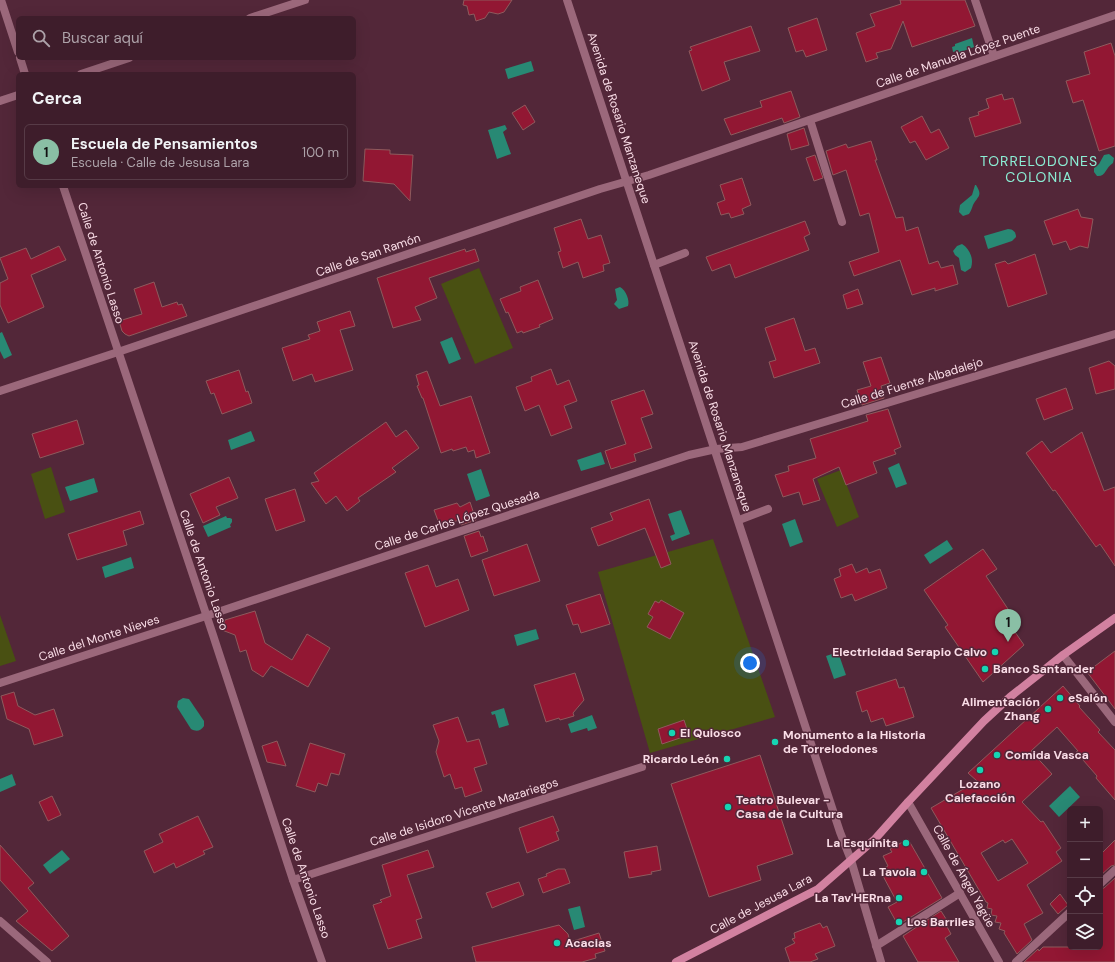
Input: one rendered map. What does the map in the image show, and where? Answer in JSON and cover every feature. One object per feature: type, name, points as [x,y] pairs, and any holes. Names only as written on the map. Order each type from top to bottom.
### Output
[{"type":"main road","name":"Calle de Jesusa Lara","points":[[676,962],[818,889],[875,838],[984,721],[1010,697],[1063,655],[1115,618]]},
{"type":"street","points":[[1,0],[16,46]]},
{"type":"street","points":[[256,16],[305,0]]},
{"type":"street","name":"Avenida de Rosario Manzaneque","points":[[567,0],[716,449],[840,832],[851,860],[881,962]]},
{"type":"street","points":[[975,0],[994,56]]},
{"type":"street","name":"Calle de Manuela López Puente","points":[[627,182],[1115,15]]},
{"type":"street","points":[[21,60],[25,72]]},
{"type":"street","points":[[87,72],[123,60]]},
{"type":"street","points":[[0,100],[16,96]]},
{"type":"street","points":[[810,120],[842,222]]},
{"type":"street","name":"Calle de San Ramón","points":[[0,391],[593,192],[627,182]]},
{"type":"street","name":"Calle de Antonio Lasso","points":[[64,188],[293,880],[322,962]]},
{"type":"street","points":[[654,265],[685,253]]},
{"type":"street","name":"Calle de Fuente Albadalejo","points":[[716,449],[742,447],[1115,334]]},
{"type":"street","name":"Calle de Carlos López Quesada","points":[[206,616],[689,455],[716,449]]},
{"type":"street","points":[[739,520],[768,509]]},
{"type":"street","name":"Calle del Monte Nieves","points":[[0,683],[206,616]]},
{"type":"street","points":[[1063,655],[1115,722]]},
{"type":"street","name":"Calle de Isidoro Vicente Mazariegos","points":[[293,880],[642,768]]},
{"type":"street","name":"Calle de Ángel Yagüe","points":[[908,802],[1000,962]]},
{"type":"street","points":[[1103,881],[1115,870]]},
{"type":"street","points":[[876,946],[960,893]]},
{"type":"street","points":[[1016,962],[1068,914]]},
{"type":"street","points":[[0,922],[47,962]]},
{"type":"shaded area","points":[[972,38],[974,47],[958,53],[957,51],[953,52],[952,47],[955,46],[955,44]]},
{"type":"shaded area","points":[[531,61],[534,71],[508,79],[505,69]]},
{"type":"shaded area","points":[[505,125],[507,129],[503,132],[511,154],[497,159],[488,130]]},
{"type":"shaded area","points":[[1109,154],[1114,158],[1113,163],[1104,174],[1097,176],[1094,172],[1094,168],[1099,164],[1104,155]]},
{"type":"shaded area","points":[[975,185],[979,192],[979,196],[969,214],[963,216],[959,212],[960,205],[972,195]]},
{"type":"shaded area","points":[[1008,229],[1015,232],[1016,237],[1012,241],[988,249],[984,236]]},
{"type":"shaded area","points":[[962,244],[969,251],[972,258],[971,268],[965,272],[961,270],[959,258],[953,251],[957,246]]},
{"type":"shaded area","points":[[479,268],[513,348],[475,364],[441,284]]},
{"type":"shaded area","points":[[620,287],[626,293],[628,306],[619,309],[614,304],[617,300],[615,289]]},
{"type":"shaded area","points":[[2,332],[12,355],[4,359],[0,351],[0,333]]},
{"type":"shaded area","points":[[452,337],[461,359],[449,364],[440,342]]},
{"type":"shaded area","points":[[251,431],[255,441],[231,450],[228,440]]},
{"type":"shaded area","points":[[601,452],[605,464],[581,471],[577,460]]},
{"type":"shaded area","points":[[899,463],[907,484],[896,488],[888,468]]},
{"type":"shaded area","points":[[51,467],[65,512],[45,519],[31,474]]},
{"type":"shaded area","points":[[481,469],[490,496],[476,501],[467,474]]},
{"type":"shaded area","points":[[841,470],[859,517],[837,527],[817,479]]},
{"type":"shaded area","points":[[94,478],[98,492],[70,501],[65,487]]},
{"type":"shaded area","points":[[681,510],[690,534],[672,541],[670,536],[675,534],[668,514]]},
{"type":"shaded area","points":[[226,516],[227,518],[232,519],[230,525],[231,527],[208,537],[203,526]]},
{"type":"shaded area","points":[[795,519],[803,542],[790,547],[782,524]]},
{"type":"shaded area","points":[[713,539],[775,717],[650,753],[598,572]]},
{"type":"shaded area","points":[[947,540],[953,549],[930,564],[924,555]]},
{"type":"shaded area","points":[[131,557],[134,568],[105,578],[102,567]]},
{"type":"shaded area","points":[[0,615],[16,661],[0,666]]},
{"type":"shaded area","points":[[536,629],[539,639],[517,646],[514,635]]},
{"type":"shaded area","points":[[838,652],[846,675],[834,679],[826,656]]},
{"type":"shaded area","points":[[183,698],[189,699],[204,721],[204,726],[200,730],[191,729],[177,707],[178,701]]},
{"type":"shaded area","points":[[504,708],[509,725],[499,728],[495,714],[492,715],[491,712]]},
{"type":"shaded area","points":[[592,715],[597,728],[588,731],[587,728],[571,733],[568,724]]},
{"type":"shaded area","points":[[12,774],[16,785],[0,792],[0,779]]},
{"type":"shaded area","points":[[1070,786],[1080,797],[1071,806],[1067,806],[1067,809],[1059,817],[1049,806]]},
{"type":"shaded area","points":[[62,850],[70,859],[50,874],[43,865]]},
{"type":"shaded area","points":[[580,906],[585,927],[574,930],[568,909]]},
{"type":"building","points":[[464,0],[512,0],[504,12],[498,14],[489,12],[485,18],[476,21],[474,14],[469,15],[467,6],[463,5]]},
{"type":"building","points":[[900,0],[965,0],[975,26],[912,47],[903,21],[891,49],[876,53],[878,58],[866,62],[856,33],[875,26],[870,14],[901,4]]},
{"type":"building","points":[[817,18],[827,50],[806,57],[803,50],[796,52],[788,28]]},
{"type":"building","points":[[751,26],[760,51],[724,62],[730,80],[702,91],[689,51],[692,50],[690,47]]},
{"type":"building","points":[[1111,43],[1115,56],[1115,146],[1099,151],[1083,100],[1073,103],[1066,81],[1090,74],[1084,52]]},
{"type":"building","points":[[791,91],[800,117],[784,123],[782,118],[731,135],[724,119],[762,107],[760,101]]},
{"type":"building","points":[[1002,94],[1004,100],[1013,98],[1021,123],[975,137],[969,118],[979,115],[978,112],[989,108],[986,99]]},
{"type":"building","points":[[525,105],[535,122],[523,130],[512,113]]},
{"type":"building","points":[[922,116],[931,133],[939,129],[949,148],[926,160],[915,141],[910,143],[901,127]]},
{"type":"building","points":[[804,128],[809,145],[791,150],[787,134]]},
{"type":"building","points":[[871,141],[877,160],[875,160],[896,218],[903,217],[906,231],[918,227],[929,264],[938,261],[941,268],[953,265],[958,284],[935,291],[935,288],[912,295],[900,260],[854,276],[849,262],[879,252],[869,213],[860,216],[846,170],[833,175],[826,151],[846,144],[848,148]]},
{"type":"building","points":[[365,149],[390,150],[390,154],[413,155],[410,201],[394,184],[363,181]]},
{"type":"building","points":[[815,155],[823,178],[814,181],[806,158]]},
{"type":"building","points":[[742,178],[751,205],[742,209],[744,214],[731,218],[729,213],[721,215],[717,203],[725,200],[720,185]]},
{"type":"building","points":[[1078,209],[1081,217],[1093,219],[1088,248],[1080,246],[1070,250],[1066,241],[1053,245],[1044,221]]},
{"type":"building","points":[[581,219],[588,239],[601,235],[610,263],[603,265],[604,271],[583,278],[578,262],[563,268],[558,252],[561,251],[554,228]]},
{"type":"building","points":[[805,221],[810,234],[804,237],[809,250],[735,278],[730,264],[712,271],[706,257]]},
{"type":"building","points":[[59,246],[66,260],[31,275],[44,307],[8,323],[0,305],[0,283],[8,279],[0,258],[26,248],[31,259]]},
{"type":"building","points":[[465,249],[466,252],[475,249],[479,261],[429,278],[437,298],[415,307],[421,320],[393,328],[377,278]]},
{"type":"building","points":[[1035,254],[1047,294],[1008,307],[995,264],[1005,261],[1008,264]]},
{"type":"building","points":[[538,280],[553,319],[539,325],[540,327],[523,333],[522,331],[517,333],[508,312],[506,313],[500,299],[521,291],[520,287]]},
{"type":"building","points":[[154,282],[162,307],[177,302],[178,305],[182,304],[187,316],[129,336],[125,334],[122,331],[119,321],[142,314],[134,289]]},
{"type":"building","points":[[858,289],[863,304],[847,309],[843,295]]},
{"type":"building","points":[[350,311],[355,326],[340,330],[353,370],[315,382],[312,374],[293,381],[282,348],[310,339],[308,335],[320,331],[317,322]]},
{"type":"building","points":[[794,318],[805,351],[815,348],[820,363],[774,378],[769,362],[776,360],[765,328]]},
{"type":"building","points":[[881,357],[890,383],[881,386],[884,398],[862,405],[857,390],[871,386],[863,362]]},
{"type":"building","points":[[1109,361],[1115,366],[1115,389],[1096,394],[1089,368]]},
{"type":"building","points":[[551,369],[557,385],[569,380],[577,401],[564,406],[572,428],[551,436],[539,405],[525,411],[516,387],[532,381],[531,377]]},
{"type":"building","points":[[239,370],[246,392],[248,391],[252,403],[222,414],[214,393],[211,394],[206,381]]},
{"type":"building","points":[[427,371],[440,406],[471,396],[490,453],[476,458],[474,450],[468,452],[466,447],[453,451],[452,449],[441,453],[423,398],[417,386],[419,385],[416,375]]},
{"type":"building","points":[[1066,388],[1073,409],[1044,420],[1036,399]]},
{"type":"building","points":[[644,390],[653,414],[641,418],[652,448],[634,454],[636,461],[611,469],[605,451],[626,444],[611,401]]},
{"type":"building","points":[[888,409],[901,447],[894,450],[896,454],[873,462],[877,473],[846,485],[839,467],[813,479],[820,500],[803,505],[799,492],[783,497],[775,475],[789,471],[788,466],[816,458],[810,439],[868,421],[866,415]]},
{"type":"building","points":[[77,420],[84,444],[40,458],[32,434]]},
{"type":"building","points":[[386,422],[396,437],[406,430],[419,448],[392,468],[396,472],[358,498],[360,501],[347,511],[336,496],[326,504],[311,483],[319,481],[314,473]]},
{"type":"building","points":[[1082,432],[1104,491],[1115,487],[1115,566],[1100,544],[1096,547],[1026,453],[1042,441],[1051,453]]},
{"type":"building","points":[[229,477],[238,498],[216,507],[220,515],[203,523],[190,494]]},
{"type":"building","points":[[295,489],[305,521],[276,531],[265,499]]},
{"type":"building","points":[[649,499],[671,564],[661,568],[645,528],[598,546],[591,528],[613,520],[610,513]]},
{"type":"building","points":[[470,502],[476,520],[461,525],[459,520],[440,526],[434,510],[457,503],[460,507]]},
{"type":"building","points":[[140,511],[144,524],[123,531],[127,545],[77,560],[68,534]]},
{"type":"building","points":[[479,531],[481,537],[483,536],[488,551],[471,557],[464,536]]},
{"type":"building","points":[[527,544],[540,581],[494,596],[482,560]]},
{"type":"building","points":[[983,549],[997,569],[986,576],[1012,615],[1006,619],[1024,645],[983,682],[945,627],[948,625],[924,590]]},
{"type":"building","points":[[852,564],[856,573],[867,568],[869,573],[880,569],[887,588],[855,601],[852,594],[841,598],[834,579],[841,576],[839,569]]},
{"type":"building","points":[[428,565],[436,587],[458,579],[469,610],[425,627],[405,573]]},
{"type":"building","points":[[600,594],[610,624],[581,633],[578,624],[573,625],[566,605]]},
{"type":"building","points":[[661,600],[684,613],[670,639],[647,627],[653,617],[648,614],[655,601],[659,603]]},
{"type":"building","points":[[255,611],[265,643],[292,660],[307,634],[330,648],[308,687],[271,666],[263,677],[252,670],[246,650],[240,652],[235,635],[222,630],[225,620]]},
{"type":"building","points":[[1115,651],[1115,709],[1087,672]]},
{"type":"building","points":[[575,673],[584,700],[573,713],[574,716],[546,722],[534,685]]},
{"type":"building","points":[[896,679],[899,688],[904,687],[914,717],[886,726],[883,718],[871,722],[867,710],[862,712],[856,692]]},
{"type":"building","points":[[1063,686],[1080,706],[1079,707],[1100,730],[1098,732],[1115,750],[1115,800],[1076,752],[1078,751],[1057,727],[1031,751],[1052,774],[1022,802],[1041,822],[1043,821],[1061,848],[1056,852],[1062,861],[1027,885],[1043,913],[1024,924],[1032,940],[1017,954],[1004,933],[1005,931],[999,929],[1001,923],[995,922],[997,916],[991,915],[992,909],[987,908],[988,903],[986,902],[931,808],[977,781],[968,773]],"holes":[[[1012,839],[1028,863],[998,881],[981,853],[1003,840],[1005,843]]]},
{"type":"building","points":[[14,692],[18,706],[35,715],[54,709],[63,736],[34,745],[29,729],[7,719],[1,696]]},
{"type":"building","points":[[458,717],[467,742],[479,739],[487,764],[474,768],[482,791],[465,797],[462,787],[455,789],[450,774],[444,777],[436,752],[439,741],[433,725]]},
{"type":"building","points":[[684,720],[689,735],[662,744],[658,729]]},
{"type":"building","points":[[277,741],[286,766],[267,762],[262,746]]},
{"type":"building","points":[[310,743],[345,754],[339,775],[331,773],[327,786],[318,783],[315,792],[296,786]]},
{"type":"building","name":"Teatro Bulevar - Casa de la Cultura","points":[[760,755],[793,854],[757,866],[761,880],[709,897],[671,784]]},
{"type":"building","points":[[52,796],[61,815],[48,821],[39,802]]},
{"type":"building","points":[[198,816],[213,847],[203,851],[205,854],[176,868],[174,863],[154,873],[144,851],[163,842],[159,834]]},
{"type":"building","points":[[553,816],[559,831],[556,832],[559,840],[527,853],[519,828]]},
{"type":"building","points":[[908,839],[942,898],[898,925],[888,907],[897,902],[883,876],[887,874],[884,868],[888,866],[883,856],[892,852],[890,849]]},
{"type":"building","points":[[1115,840],[1115,865],[1111,866],[1103,873],[1103,852]]},
{"type":"building","points":[[0,845],[34,883],[28,888],[69,936],[52,951],[16,921],[28,911],[0,880]]},
{"type":"building","points":[[657,846],[661,870],[651,872],[652,874],[629,878],[624,852]]},
{"type":"building","points":[[428,850],[434,867],[407,875],[422,918],[416,920],[422,938],[388,949],[373,905],[382,902],[380,900],[391,896],[382,865]]},
{"type":"building","points":[[558,869],[565,869],[570,883],[543,893],[538,879],[547,876],[546,874]]},
{"type":"building","points":[[1115,878],[1115,962],[1024,962],[1038,949],[1039,951],[1043,947],[1067,947],[1067,950],[1103,950],[1104,888]]},
{"type":"building","points":[[519,882],[524,895],[492,908],[486,893]]},
{"type":"building","points":[[1060,894],[1067,906],[1058,914],[1050,904]]},
{"type":"building","points":[[941,911],[948,922],[945,923],[951,934],[945,938],[959,962],[918,962],[903,936]]},
{"type":"building","points":[[820,923],[823,928],[827,926],[835,946],[815,954],[818,959],[810,962],[790,962],[785,948],[795,943],[792,939],[795,938],[794,933]]},
{"type":"building","name":"Acacias","points":[[559,925],[568,934],[570,942],[599,933],[605,951],[595,954],[596,958],[582,962],[476,962],[472,947]]},
{"type":"place","name":"Escuela de Pensamientos","points":[[1008,642]]},
{"type":"place","name":"Electricidad Serapio Calvo","points":[[995,652]]},
{"type":"place","name":"Banco Santander","points":[[985,669]]},
{"type":"place","name":"eSalón","points":[[1060,698]]},
{"type":"place","name":"Alimentación Zhang","points":[[1048,709]]},
{"type":"place","name":"El Quiosco","points":[[672,733]]},
{"type":"place","name":"Monumento a la Historia de Torrelodones","points":[[775,742]]},
{"type":"place","name":"Comida Vasca","points":[[997,755]]},
{"type":"place","name":"Ricardo León","points":[[727,759]]},
{"type":"place","name":"Lozano Calefacción","points":[[980,770]]},
{"type":"place","name":"Teatro Bulevar - Casa de la Cultura","points":[[728,807]]},
{"type":"place","name":"La Esquinita","points":[[906,843]]},
{"type":"place","name":"La Tavola","points":[[924,872]]},
{"type":"place","name":"La Tav'HERna","points":[[899,898]]},
{"type":"place","name":"Los Barriles","points":[[899,922]]},
{"type":"place","name":"Acacias","points":[[557,943]]},
{"type":"district","name":"TORRELODONES COLONIA","points":[[1039,170]]}]
